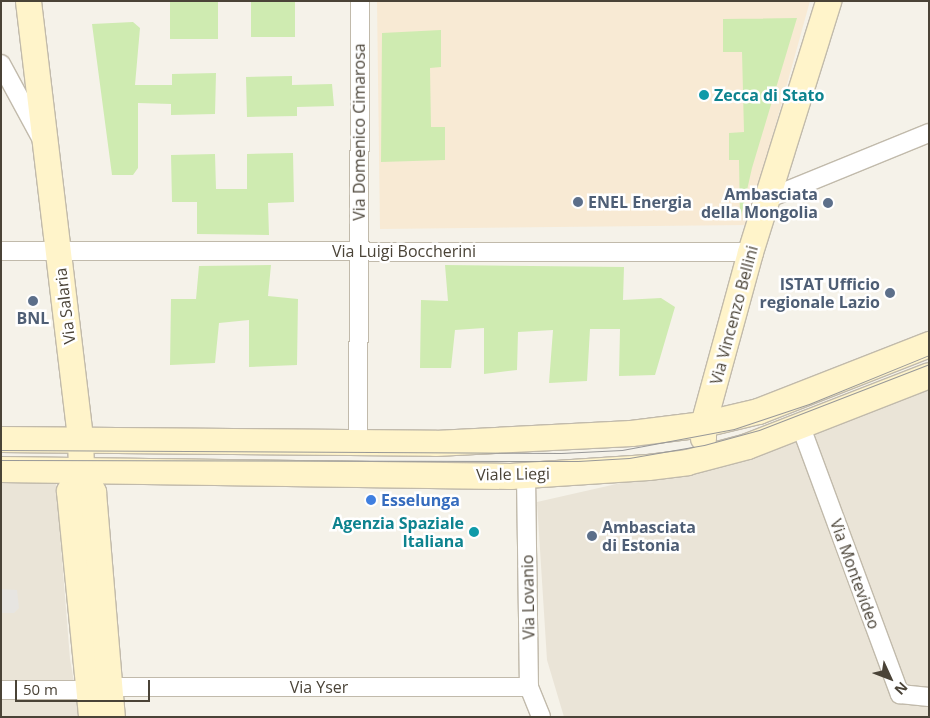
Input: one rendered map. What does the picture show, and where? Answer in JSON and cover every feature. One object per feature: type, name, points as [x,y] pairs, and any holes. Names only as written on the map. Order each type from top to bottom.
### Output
[{"type":"main road","name":"Via Salaria","points":[[28,1],[44,143],[59,252],[80,439],[81,469]]},
{"type":"main road","name":"Via Vincenzo Bellini","points":[[707,457],[703,424],[750,252],[828,1]]},
{"type":"main road","name":"Viale Liegi","points":[[1,439],[463,442],[575,437],[703,424],[787,401],[929,344]]},
{"type":"main road","name":"Viale Liegi","points":[[1,469],[526,475],[648,467],[707,457],[801,427],[929,375]]},
{"type":"main road","points":[[81,469],[68,491],[98,689],[112,717]]},
{"type":"main road","points":[[91,717],[98,689]]},
{"type":"street","name":"Via Domenico Cimarosa","points":[[358,442],[360,1]]},
{"type":"street","points":[[1,64],[44,143]]},
{"type":"street","points":[[767,199],[929,133]]},
{"type":"street","name":"Via Luigi Boccherini","points":[[1,251],[750,252]]},
{"type":"street","name":"Via Montevideo","points":[[801,427],[900,694],[929,697]]},
{"type":"street","name":"Via Lovanio","points":[[526,475],[529,687],[541,717]]},
{"type":"street","name":"Via Yser","points":[[1,690],[529,687]]},
{"type":"shaded area","points":[[377,1],[810,1],[748,225],[380,229]]},
{"type":"shaded area","points":[[929,382],[929,717],[564,717],[547,660],[537,502],[709,463]]},
{"type":"shaded area","points":[[1,482],[56,483],[70,659],[80,717],[1,717]]},
{"type":"shaded area","points":[[1,589],[17,590],[19,608],[14,613],[1,613]]},
{"type":"green space","points":[[170,1],[218,1],[218,39],[170,39]]},
{"type":"green space","points":[[251,1],[295,1],[295,37],[251,37]]},
{"type":"green space","points":[[797,18],[752,168],[740,221],[739,160],[729,160],[729,133],[744,132],[742,52],[723,52],[723,19]]},
{"type":"green space","points":[[133,22],[140,28],[135,85],[172,85],[172,74],[216,73],[215,114],[171,115],[171,104],[138,103],[138,168],[133,175],[112,175],[92,24]]},
{"type":"green space","points":[[441,30],[441,67],[430,68],[431,127],[445,127],[445,160],[381,162],[382,33]]},
{"type":"green space","points":[[292,76],[292,85],[332,84],[334,106],[297,107],[297,116],[247,117],[246,77]]},
{"type":"green space","points":[[293,153],[294,202],[268,203],[269,235],[197,234],[197,202],[172,202],[171,155],[215,154],[216,189],[247,189],[247,154]]},
{"type":"green space","points":[[271,265],[268,296],[298,299],[297,365],[249,367],[249,320],[219,323],[215,363],[170,365],[171,299],[196,299],[199,266]]},
{"type":"green space","points":[[445,265],[624,267],[623,300],[661,298],[675,307],[655,375],[619,376],[620,329],[590,329],[587,381],[549,383],[553,330],[518,332],[517,370],[484,374],[484,328],[455,330],[451,368],[420,368],[421,300],[448,301]]},
{"type":"tram line","points":[[1,450],[561,453],[622,450],[734,429],[809,404],[929,355]]},
{"type":"tram line","points":[[1,460],[578,461],[629,458],[704,445],[759,430],[929,364]]},
{"type":"place","name":"Zecca di Stato","points":[[704,95]]},
{"type":"place","name":"ENEL Energia","points":[[578,202]]},
{"type":"place","name":"Ambasciata della Mongolia","points":[[828,203]]},
{"type":"place","name":"ISTAT Ufficio regionale Lazio","points":[[890,293]]},
{"type":"place","name":"BNL","points":[[33,301]]},
{"type":"place","name":"Esselunga","points":[[371,500]]},
{"type":"place","name":"Agenzia Spaziale Italiana","points":[[474,532]]},
{"type":"place","name":"Ambasciata di Estonia","points":[[592,536]]}]
